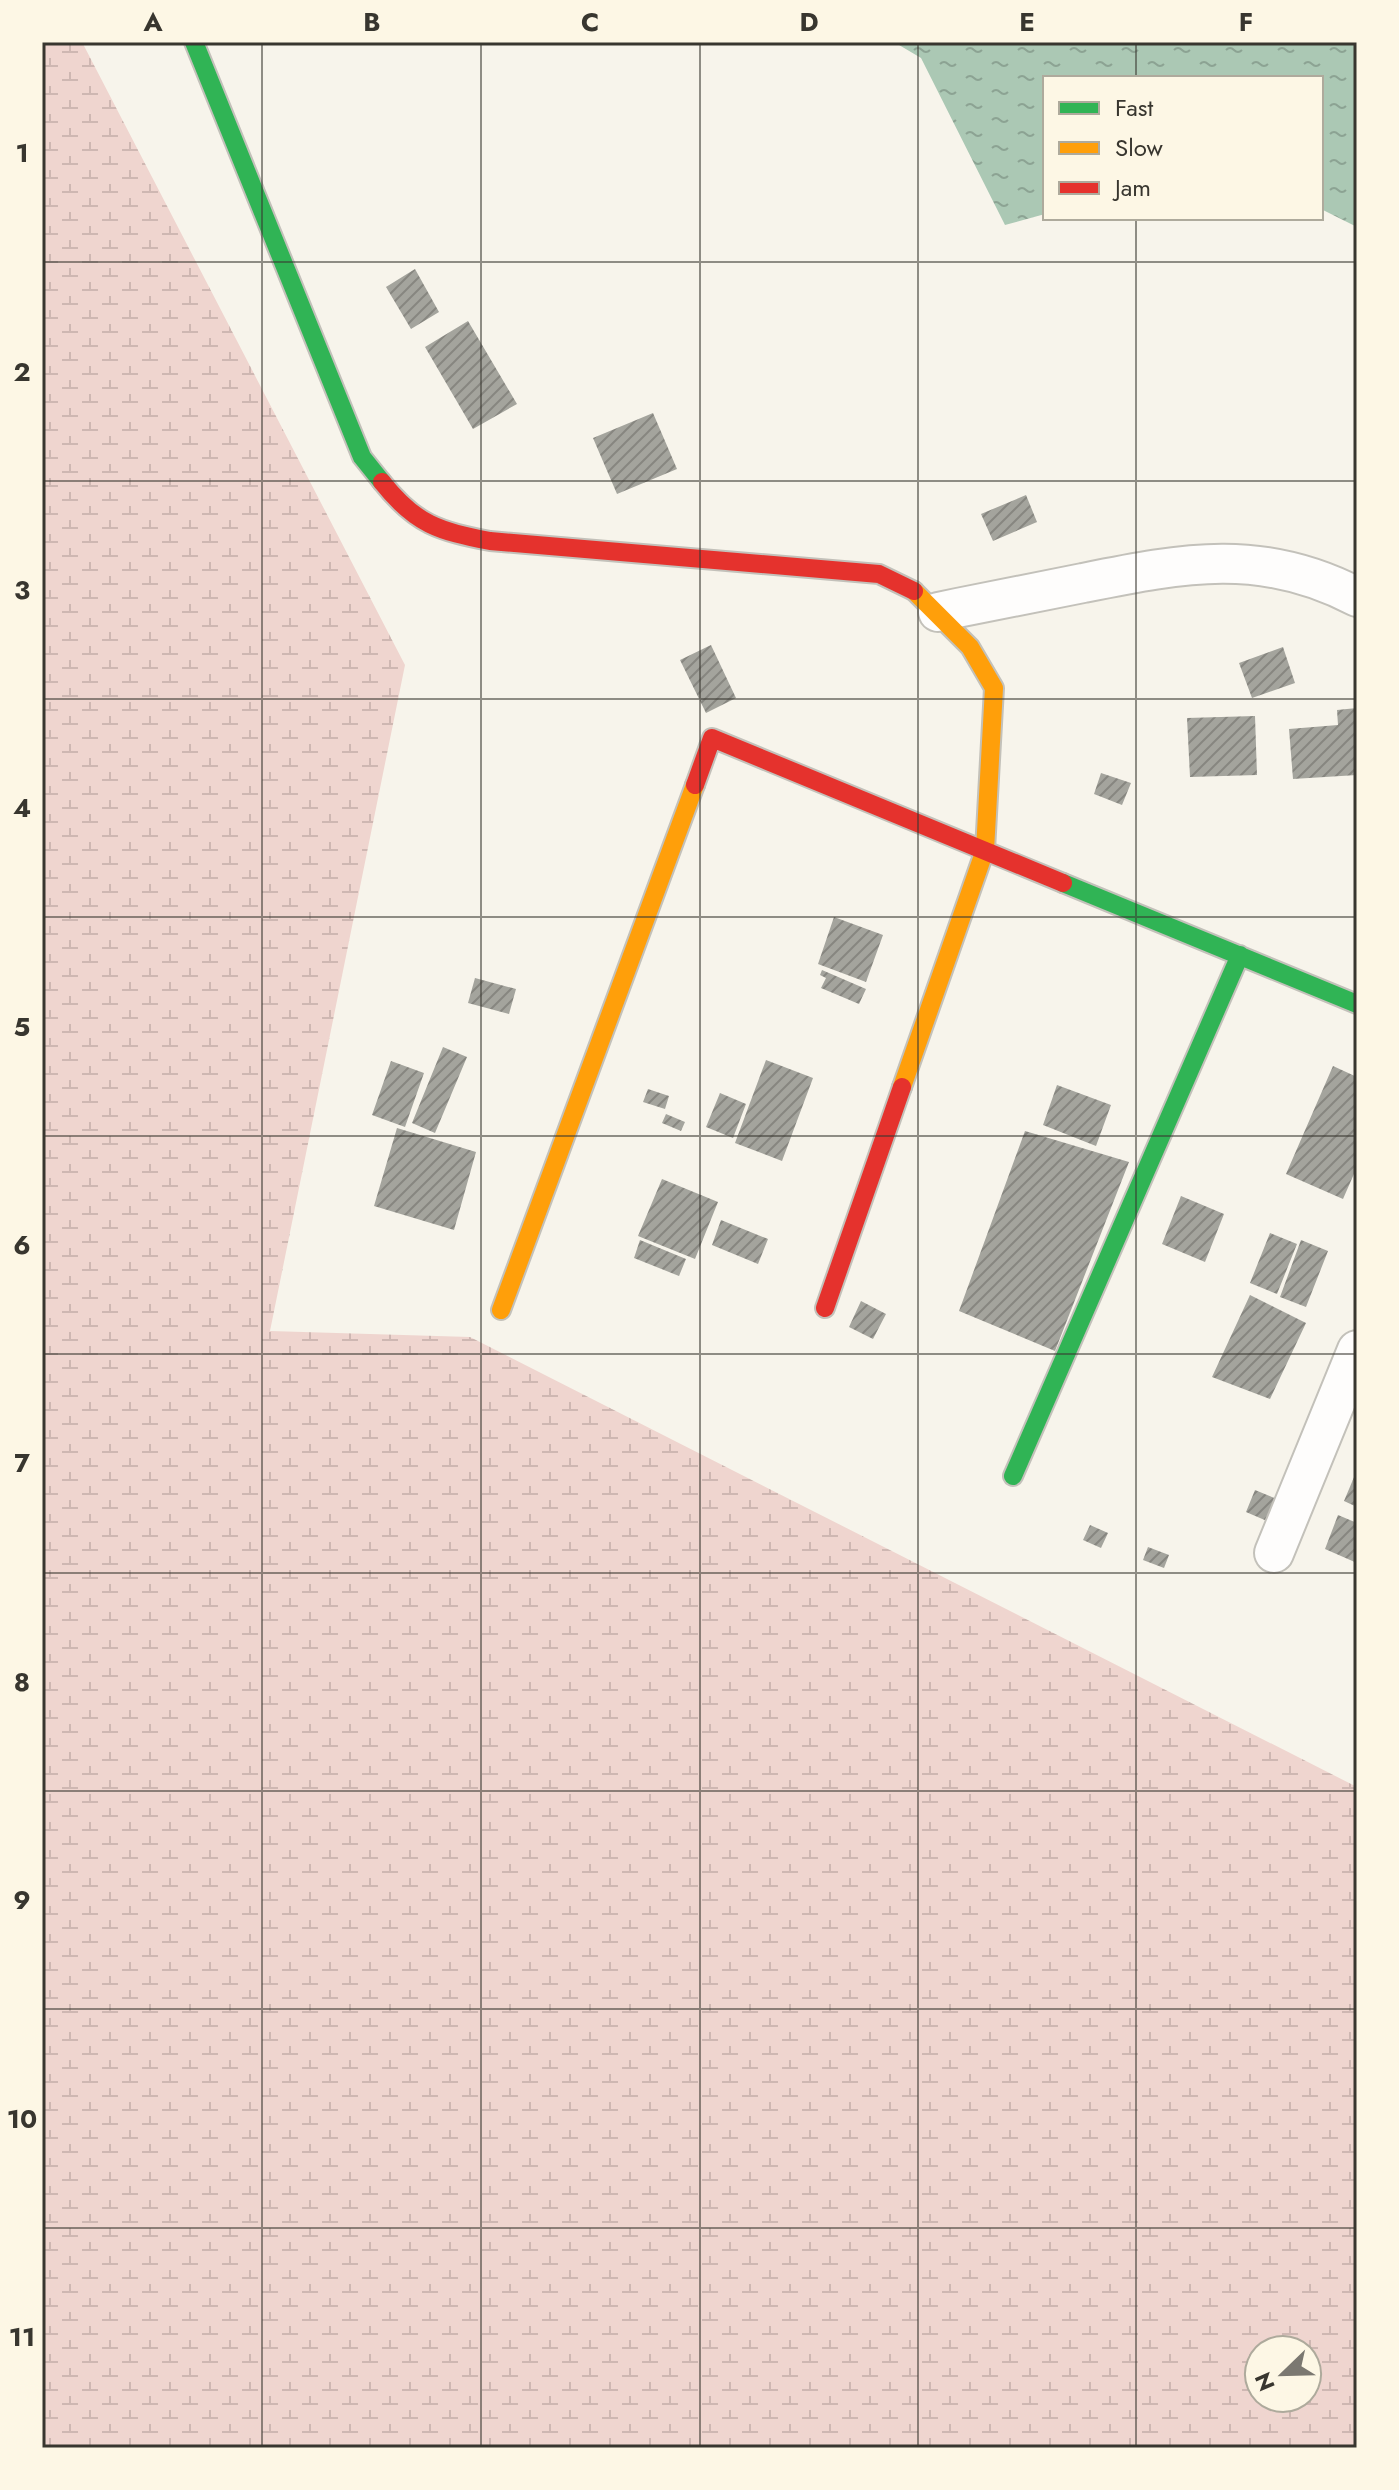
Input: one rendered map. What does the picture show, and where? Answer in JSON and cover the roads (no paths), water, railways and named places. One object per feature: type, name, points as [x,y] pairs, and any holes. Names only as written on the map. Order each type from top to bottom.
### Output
[{"type":"street","points":[[194,42],[362,457],[397,501],[436,530],[490,541],[879,574],[912,590],[938,612],[970,647],[994,688],[985,850],[825,1308]]},
{"type":"street","points":[[938,612],[1183,563],[1250,563],[1323,579],[1357,597]]},
{"type":"street","points":[[501,1310],[712,738],[1357,1004]]},
{"type":"street","points":[[1013,1476],[1240,955]]},
{"type":"street","points":[[1274,1553],[1357,1350]]},
{"type":"water","points":[[894,42],[1357,42],[1357,227],[1323,210],[1323,76],[1043,76],[1043,215],[1005,225],[921,58]]}]
